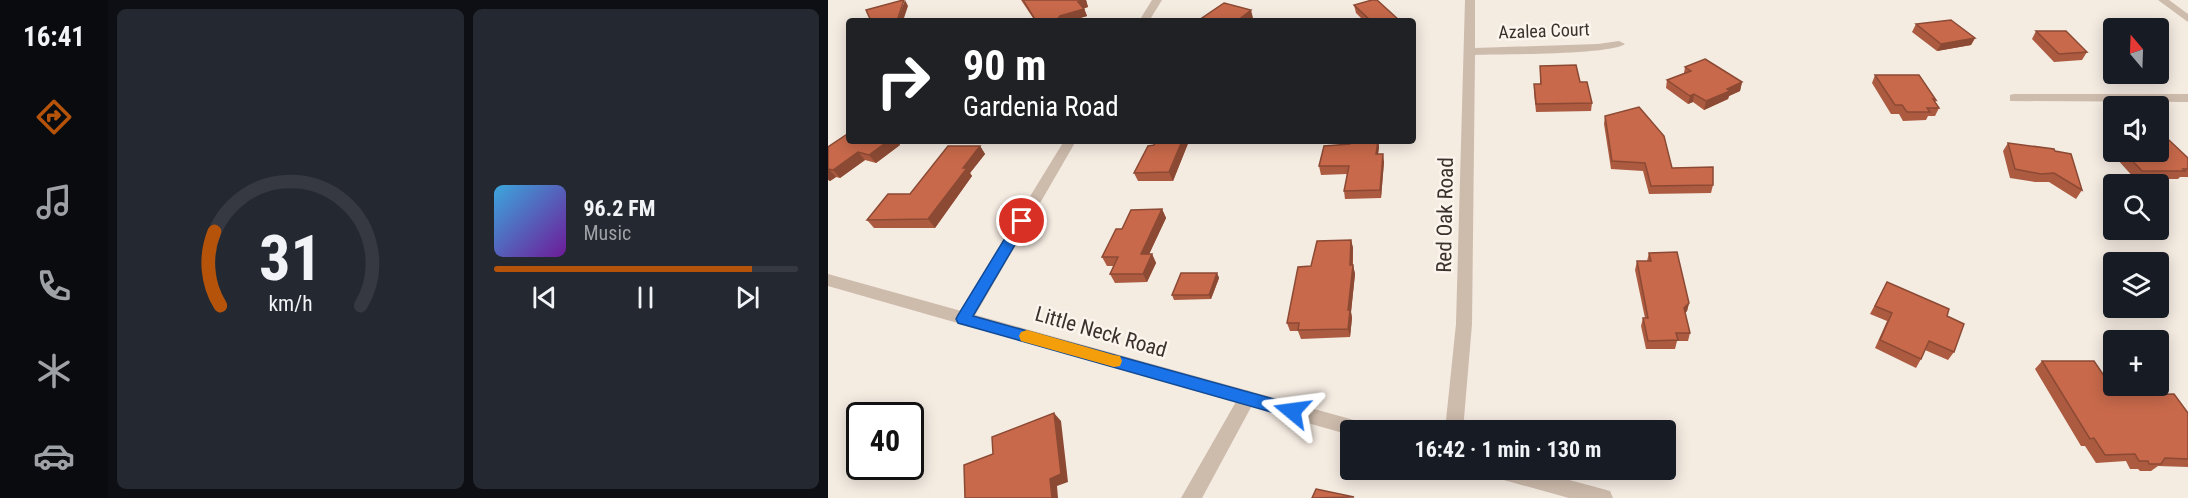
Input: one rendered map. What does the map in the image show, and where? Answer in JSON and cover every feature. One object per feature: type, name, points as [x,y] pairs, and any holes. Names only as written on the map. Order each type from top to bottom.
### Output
[{"type":"street","points":[[1146,18],[1157,0]]},
{"type":"street","name":"Red Oak Road","points":[[1455,420],[1464,324],[1470,0]]},
{"type":"street","points":[[2163,0],[2188,19]]},
{"type":"street","name":"Azalea Court","points":[[1470,52],[1598,47],[1619,44]]},
{"type":"street","points":[[2014,98],[2188,98]]},
{"type":"street","points":[[964,319],[1068,144]]},
{"type":"street","name":"Little Neck Road","points":[[828,280],[1340,424]]},
{"type":"street","points":[[1191,498],[1246,398]]},
{"type":"street","points":[[1536,480],[1602,498]]},
{"type":"building","points":[[904,0],[898,18],[870,18],[866,10]]},
{"type":"building","points":[[1023,0],[1085,0],[1078,2],[1084,9],[1058,18],[1034,18]]},
{"type":"building","points":[[1377,0],[1397,18],[1368,18],[1354,5]]},
{"type":"building","points":[[1224,3],[1251,10],[1241,18],[1202,18]]},
{"type":"building","points":[[1951,20],[1975,38],[1941,44],[1916,24]]},
{"type":"building","points":[[2036,31],[2066,31],[2087,52],[2059,54]]},
{"type":"building","points":[[1705,59],[1742,82],[1727,89],[1730,91],[1706,101],[1694,94],[1690,96],[1667,80],[1691,71],[1685,67]]},
{"type":"building","points":[[1576,65],[1580,82],[1587,82],[1592,103],[1536,104],[1534,84],[1541,84],[1540,66]]},
{"type":"building","points":[[1875,75],[1919,75],[1939,108],[1927,108],[1930,112],[1907,112],[1902,105],[1895,105]]},
{"type":"building","points":[[1639,107],[1664,136],[1672,168],[1713,167],[1713,185],[1651,186],[1645,163],[1612,161],[1605,116]]},
{"type":"building","points":[[846,135],[846,144],[884,144],[869,155],[858,152],[833,170],[828,169],[828,147]]},
{"type":"building","points":[[2169,140],[2188,158],[2188,169],[2183,169],[2185,171],[2142,171],[2133,162],[2169,162]]},
{"type":"building","points":[[2008,143],[2054,149],[2071,154],[2082,190],[2054,173],[2041,174],[2015,169]]},
{"type":"building","points":[[1181,144],[1169,172],[1134,173],[1148,146]]},
{"type":"building","points":[[1378,144],[1376,154],[1383,154],[1380,190],[1344,191],[1349,166],[1319,166],[1324,146]]},
{"type":"building","points":[[948,146],[980,146],[963,168],[967,168],[928,219],[867,220],[888,194],[910,194]]},
{"type":"building","points":[[1162,209],[1141,254],[1152,254],[1143,274],[1110,274],[1118,257],[1102,257],[1116,229],[1122,229],[1131,210]]},
{"type":"building","points":[[1351,240],[1350,265],[1353,265],[1348,329],[1298,330],[1299,323],[1287,323],[1298,267],[1311,266],[1317,241]]},
{"type":"building","points":[[1677,252],[1689,303],[1684,308],[1690,333],[1676,333],[1678,340],[1648,341],[1643,318],[1648,318],[1637,261],[1651,261],[1649,253]]},
{"type":"building","points":[[1181,273],[1217,273],[1209,295],[1172,295]]},
{"type":"building","points":[[1887,282],[1949,309],[1947,316],[1964,324],[1954,352],[1929,341],[1921,359],[1880,340],[1892,313],[1875,306]]},
{"type":"building","points":[[2042,361],[2094,361],[2103,374],[2103,396],[2169,396],[2174,394],[2188,413],[2188,459],[2165,458],[2161,464],[2149,464],[2148,461],[2139,461],[2135,454],[2105,455],[2094,438],[2090,439]]},
{"type":"building","points":[[1054,413],[1061,474],[1050,479],[1052,498],[965,498],[964,465],[993,454],[992,437]]},
{"type":"building","points":[[1316,489],[1354,497],[1312,498]]},
{"type":"slow traffic","points":[[1027,336],[1114,361]]},
{"type":"route","points":[[1022,221],[964,319],[1292,411]]}]
